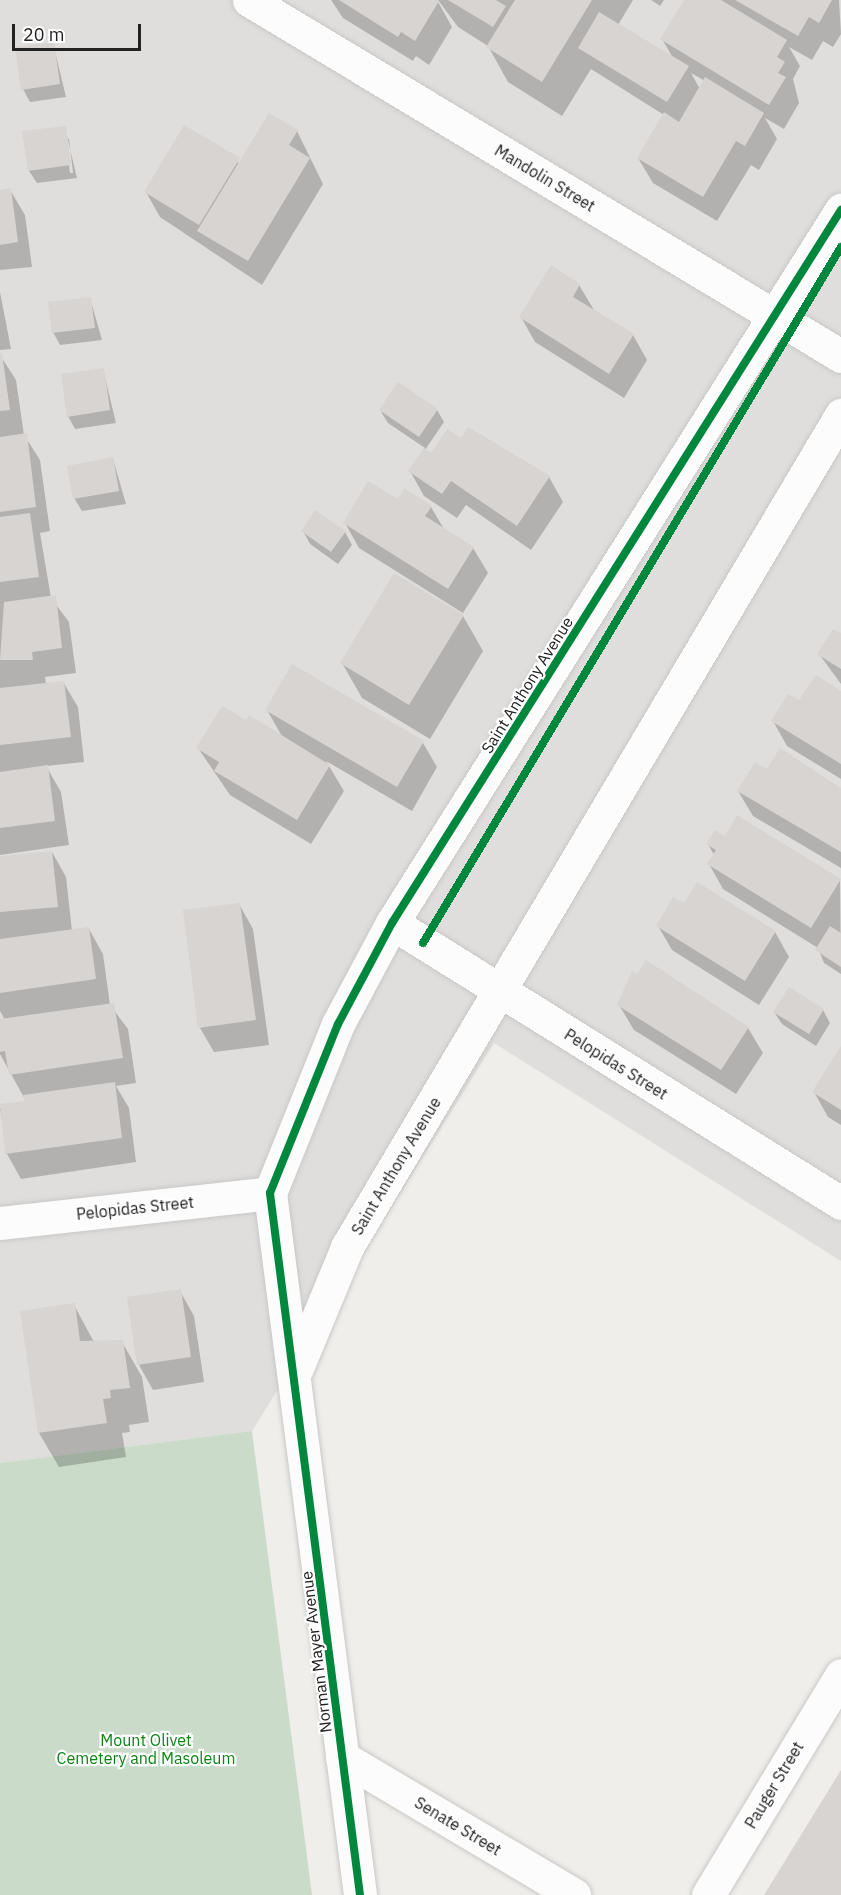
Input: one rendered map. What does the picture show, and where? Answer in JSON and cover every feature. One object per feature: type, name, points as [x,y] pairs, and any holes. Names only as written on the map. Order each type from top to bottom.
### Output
[{"type":"street","name":"Mandolin Street","points":[[249,0],[841,356]]},
{"type":"street","name":"Saint Anthony Avenue","points":[[270,1193],[338,1024],[392,923],[776,318],[841,210]]},
{"type":"street","name":"Saint Anthony Avenue","points":[[297,1368],[347,1247],[841,415]]},
{"type":"street","name":"Pelopidas Street","points":[[392,923],[841,1203]]},
{"type":"street","name":"Pelopidas Street","points":[[0,1223],[270,1193]]},
{"type":"street","name":"Norman Mayer Avenue","points":[[270,1193],[297,1368],[360,1895]]},
{"type":"street","name":"Pauger Street","points":[[708,1895],[841,1675]]},
{"type":"street","name":"Senate Street","points":[[342,1757],[574,1895]]},
{"type":"shaded area","points":[[0,0],[841,0],[841,1261],[494,1043],[252,1431],[0,1463]]},
{"type":"green space","name":"Mount Olivet Cemetery and Masoleum","points":[[252,1431],[312,1895],[0,1895],[0,1463]]},
{"type":"building","points":[[339,0],[439,1],[415,41],[401,32],[398,37]]},
{"type":"building","points":[[448,0],[496,0],[506,6],[493,27]]},
{"type":"building","points":[[515,0],[592,0],[542,82],[486,47]]},
{"type":"building","points":[[684,0],[721,0],[787,40],[777,57],[785,62],[778,73],[786,77],[769,105],[660,39]]},
{"type":"building","points":[[735,0],[832,0],[819,23],[809,17],[798,36]]},
{"type":"building","points":[[599,12],[689,66],[667,102],[578,48]]},
{"type":"building","points":[[54,42],[60,84],[21,90],[15,47]]},
{"type":"building","points":[[705,77],[764,113],[745,146],[736,141],[703,197],[637,158],[664,112],[679,122]]},
{"type":"building","points":[[269,113],[298,130],[289,145],[310,158],[248,261],[197,231]]},
{"type":"building","points":[[184,125],[240,158],[199,225],[144,192]]},
{"type":"building","points":[[66,126],[71,165],[28,171],[22,131]]},
{"type":"building","points":[[11,188],[18,242],[0,245],[0,190]]},
{"type":"building","points":[[551,265],[580,284],[573,297],[634,334],[609,374],[519,317]]},
{"type":"building","points":[[91,297],[95,328],[52,333],[48,302]]},
{"type":"building","points":[[2,353],[10,410],[0,411],[0,354]]},
{"type":"building","points":[[104,368],[110,410],[67,417],[61,374]]},
{"type":"building","points":[[398,382],[438,409],[419,437],[379,410]]},
{"type":"building","points":[[468,427],[550,476],[517,526],[451,481],[442,494],[408,471],[424,448],[431,453],[447,429],[461,438]]},
{"type":"building","points":[[27,433],[36,507],[0,512],[0,437]]},
{"type":"building","points":[[113,457],[119,491],[73,499],[67,466]]},
{"type":"building","points":[[368,481],[398,499],[404,488],[432,506],[425,516],[474,547],[448,589],[343,523]]},
{"type":"building","points":[[315,510],[346,531],[331,552],[301,531]]},
{"type":"building","points":[[30,513],[39,577],[0,582],[0,517]]},
{"type":"building","points":[[394,573],[464,615],[409,705],[340,663]]},
{"type":"building","points":[[56,595],[62,648],[32,652],[33,660],[0,660],[4,602]]},
{"type":"building","points":[[833,629],[841,633],[841,669],[817,654]]},
{"type":"building","points":[[292,664],[424,741],[397,787],[265,710]]},
{"type":"building","points":[[816,675],[841,691],[841,764],[771,721],[788,694],[799,700]]},
{"type":"building","points":[[64,681],[71,737],[0,745],[0,688]]},
{"type":"building","points":[[222,706],[246,720],[249,715],[330,765],[297,820],[214,771],[219,762],[196,748]]},
{"type":"building","points":[[780,748],[841,788],[841,852],[737,791],[755,762],[767,769]]},
{"type":"building","points":[[48,765],[55,821],[0,828],[0,772]]},
{"type":"building","points":[[737,815],[841,879],[811,928],[707,864],[716,850],[706,844],[715,830],[725,836]]},
{"type":"building","points":[[52,851],[58,907],[0,912],[0,856]]},
{"type":"building","points":[[697,882],[776,931],[745,981],[656,926],[673,897],[684,903]]},
{"type":"building","points":[[240,903],[256,1020],[198,1028],[183,910]]},
{"type":"building","points":[[830,926],[841,933],[841,967],[815,950]]},
{"type":"building","points":[[89,927],[96,979],[0,993],[0,939]]},
{"type":"building","points":[[646,960],[749,1027],[721,1070],[617,1005],[632,971],[637,974]]},
{"type":"building","points":[[789,987],[824,1009],[809,1034],[773,1012]]},
{"type":"building","points":[[114,1003],[123,1058],[9,1075],[5,1051],[0,1052],[0,1019]]},
{"type":"building","points":[[841,1046],[841,1110],[812,1092]]},
{"type":"building","points":[[115,1082],[122,1138],[5,1154],[0,1104],[25,1101],[23,1095]]},
{"type":"building","points":[[181,1289],[191,1357],[137,1365],[127,1297]]},
{"type":"building","points":[[75,1303],[80,1341],[123,1340],[130,1388],[110,1390],[111,1398],[103,1399],[107,1423],[38,1433],[20,1311]]},
{"type":"building","points":[[841,1770],[841,1895],[764,1895]]},
{"type":"cycle path","points":[[360,1895],[270,1193],[338,1024],[392,923],[841,210]]},
{"type":"cycle path","points":[[423,943],[841,247]]}]
